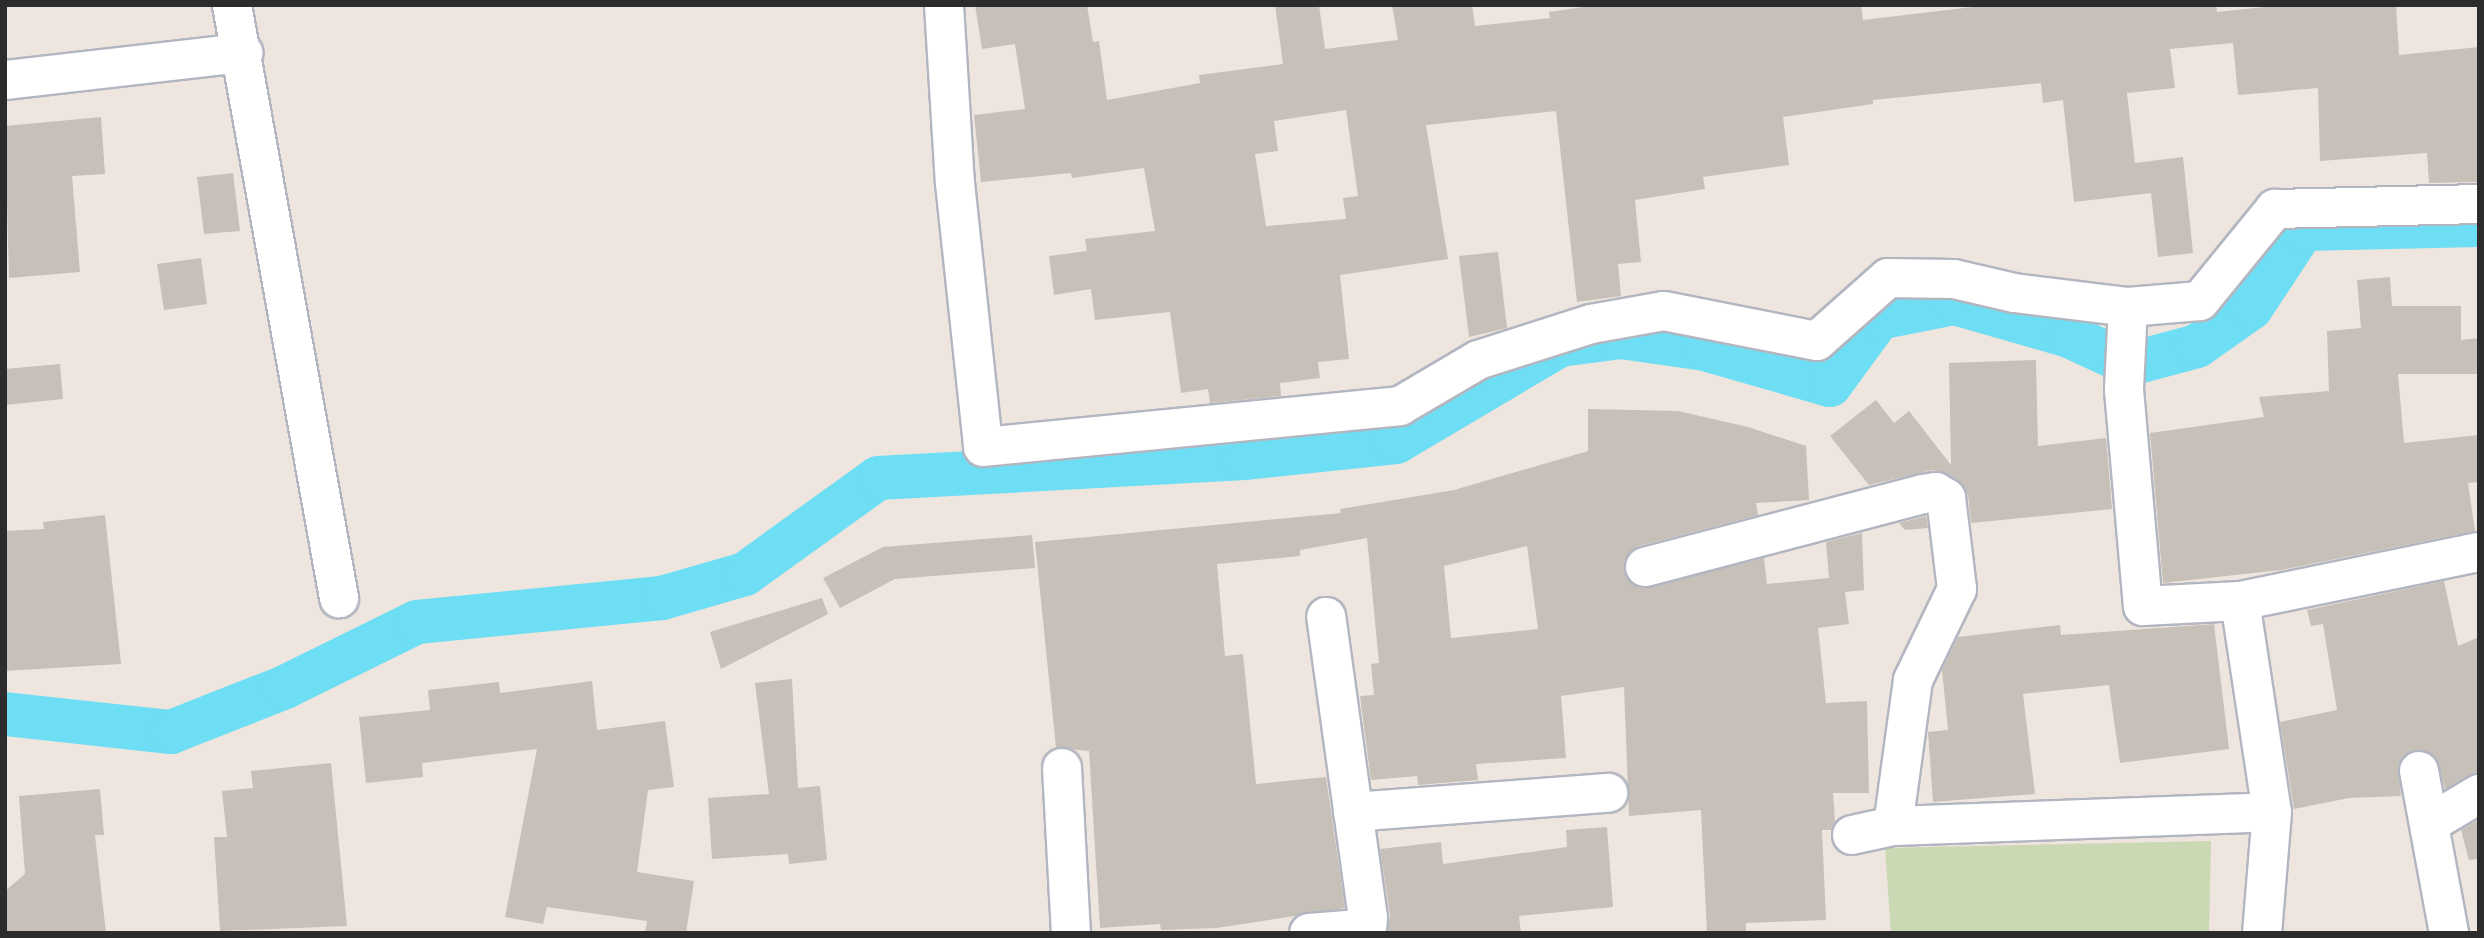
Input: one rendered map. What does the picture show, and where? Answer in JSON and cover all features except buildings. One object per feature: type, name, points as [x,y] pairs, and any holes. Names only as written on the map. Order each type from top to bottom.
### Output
[{"type":"street","points":[[232,5],[243,52],[339,598]]},
{"type":"street","points":[[944,5],[955,183],[983,447],[1400,406],[1478,360],[1591,324],[1664,312],[1817,341],[1888,278],[1954,279],[2014,293],[2127,307],[2200,301],[2275,209],[2479,204]]},
{"type":"street","points":[[5,80],[243,52]]},
{"type":"street","points":[[2127,307],[2124,390],[2143,606],[2240,601],[2479,552]]},
{"type":"street","points":[[1645,568],[1923,494],[1936,492],[1946,498],[1957,589],[1913,680],[1894,826]]},
{"type":"street","points":[[2240,601],[2272,812],[2263,933]]},
{"type":"street","points":[[1309,933],[1367,926],[1326,617]]},
{"type":"street","points":[[1062,768],[1071,933]]},
{"type":"street","points":[[2418,771],[2432,822],[2449,933]]},
{"type":"street","points":[[1353,812],[1608,793]]},
{"type":"street","points":[[2432,822],[2479,793]]},
{"type":"street","points":[[1852,835],[1894,826],[2272,812]]},
{"type":"green space","points":[[2211,841],[2209,933],[1891,933],[1885,848]]},
{"type":"waterway","points":[[5,714],[171,732],[285,687],[417,622],[662,598],[745,574],[878,478],[1244,458],[1396,442],[1560,345],[1621,337],[1705,349],[1830,385],[1879,318],[1955,303],[2069,336],[2130,364],[2197,346],[2251,308],[2303,229],[2479,225]]}]
